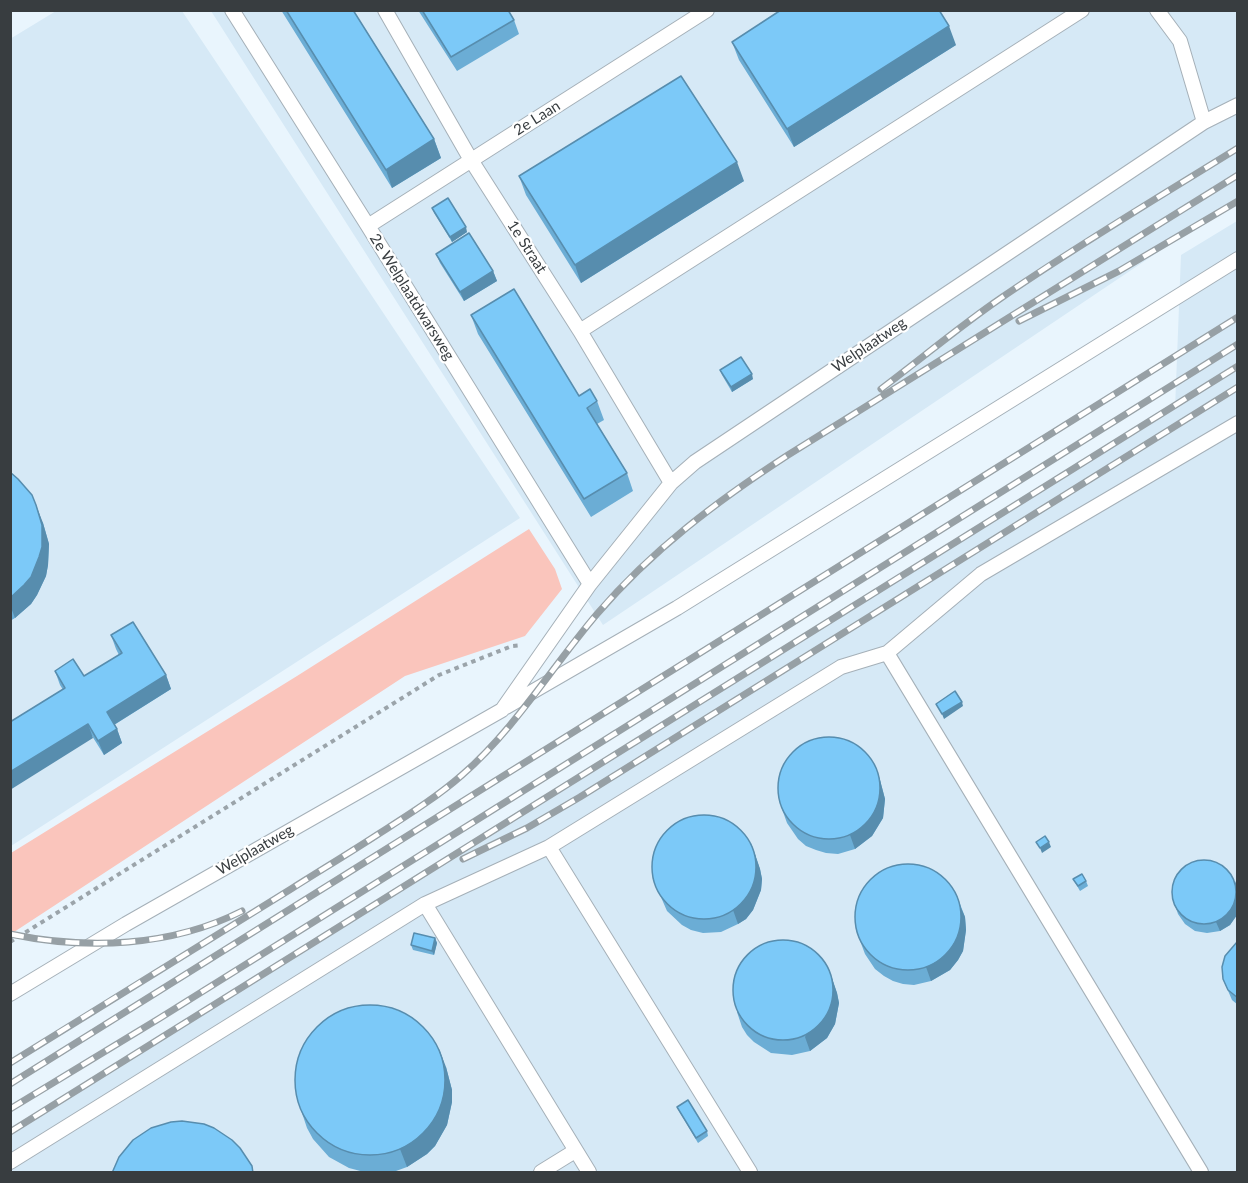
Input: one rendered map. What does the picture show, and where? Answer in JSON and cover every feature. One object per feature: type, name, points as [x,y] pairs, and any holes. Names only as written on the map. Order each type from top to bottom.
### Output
[{"type":"lane","name":"2e Welplaatdwarsweg","points":[[232,10],[590,584]]},
{"type":"lane","name":"1e Straat","points":[[385,10],[471,160],[580,331],[670,483]]},
{"type":"lane","name":"2e Laan","points":[[368,226],[707,10]]},
{"type":"lane","points":[[580,331],[1082,10]]},
{"type":"lane","points":[[1157,10],[1180,41],[1204,122]]},
{"type":"lane","name":"Welplaatweg","points":[[502,710],[590,584],[670,483],[695,462],[1204,122],[1238,105]]},
{"type":"lane","name":"Welplaatweg","points":[[10,994],[126,924],[687,602],[1238,259]]},
{"type":"lane","points":[[10,1162],[425,903],[549,847],[841,667],[887,653],[981,574],[1238,423]]},
{"type":"lane","points":[[887,653],[1201,1173]]},
{"type":"lane","points":[[549,847],[750,1173]]},
{"type":"lane","points":[[425,903],[589,1173]]},
{"type":"lane","points":[[541,1173],[575,1151]]},
{"type":"path","points":[[10,942],[439,675],[512,646],[549,642]]},
{"type":"shaded area","points":[[56,11],[182,11],[520,518],[11,846],[10,39]]},
{"type":"shaded area","points":[[211,11],[1237,11],[1237,203],[1173,242],[603,625]]},
{"type":"shaded area","points":[[1237,221],[1237,1172],[11,1172],[11,1131],[1175,409],[1181,255]]},
{"type":"shaded area","points":[[529,529],[555,569],[562,589],[525,636],[405,676],[11,934],[11,853]]},
{"type":"building","points":[[286,10],[353,10],[434,139],[386,170]]},
{"type":"building","points":[[422,10],[508,10],[514,20],[451,57]]},
{"type":"building","points":[[781,10],[939,10],[949,26],[787,129],[732,42]]},
{"type":"building","points":[[681,76],[737,162],[575,265],[519,176]]},
{"type":"building","points":[[448,198],[466,227],[450,237],[432,208]]},
{"type":"building","points":[[469,233],[493,271],[460,292],[436,254]]},
{"type":"building","points":[[514,289],[579,396],[590,389],[597,401],[587,408],[627,473],[584,499],[471,315]]},
{"type":"building","points":[[741,357],[752,374],[731,387],[720,370]]},
{"type":"building","points":[[10,472],[32,495],[42,525],[42,547],[31,577],[10,598]]},
{"type":"building","points":[[133,622],[166,675],[107,712],[117,729],[98,741],[88,724],[10,772],[10,722],[65,688],[55,671],[73,659],[84,676],[122,653],[111,635]]},
{"type":"building","points":[[955,691],[962,702],[942,714],[936,704]]},
{"type":"building","points":[[829,737],[848,741],[865,752],[876,769],[880,788],[876,807],[865,824],[848,835],[829,839],[810,835],[793,824],[782,807],[778,788],[782,769],[793,752],[810,741]]},
{"type":"building","points":[[704,815],[724,819],[741,830],[752,847],[756,867],[752,887],[741,904],[724,915],[704,919],[684,915],[667,904],[656,887],[652,867],[656,847],[667,830],[684,819]]},
{"type":"building","points":[[1045,836],[1049,842],[1040,848],[1036,842]]},
{"type":"building","points":[[1204,860],[1222,865],[1227,869],[1231,874],[1236,892],[1231,910],[1227,915],[1222,919],[1204,924],[1186,919],[1181,915],[1177,910],[1172,892],[1177,874],[1181,869],[1186,865]]},
{"type":"building","points":[[908,864],[928,868],[945,880],[957,897],[961,917],[957,937],[945,954],[928,966],[908,970],[888,966],[871,954],[859,937],[855,917],[859,897],[871,880],[888,868]]},
{"type":"building","points":[[1082,874],[1086,881],[1078,886],[1073,879]]},
{"type":"building","points":[[414,933],[435,938],[432,951],[411,945]]},
{"type":"building","points":[[773,940],[793,940],[819,954],[830,971],[833,990],[830,1009],[819,1026],[793,1040],[773,1040],[755,1032],[741,1018],[733,1000],[733,980],[741,962],[755,948]]},
{"type":"building","points":[[1237,942],[1238,998],[1228,990],[1223,979],[1222,967],[1225,956]]},
{"type":"building","points":[[370,1005],[385,1006],[399,1011],[423,1027],[439,1051],[444,1065],[444,1095],[439,1109],[423,1133],[399,1149],[385,1154],[370,1155],[355,1154],[341,1149],[317,1133],[301,1109],[296,1095],[295,1080],[296,1065],[301,1051],[317,1027],[341,1011],[355,1006]]},
{"type":"building","points":[[688,1100],[707,1131],[696,1138],[677,1107]]},
{"type":"building","points":[[182,1121],[204,1124],[232,1140],[252,1166],[253,1173],[112,1173],[119,1157],[133,1140],[151,1128]]},
{"type":"railway","points":[[881,389],[1030,278],[1238,148]]},
{"type":"railway","points":[[10,1063],[358,847],[422,806],[452,783],[499,738],[580,635],[618,591],[686,528],[736,490],[788,455],[1238,175]]},
{"type":"railway","points":[[1019,321],[1119,271],[1238,201]]},
{"type":"railway","points":[[10,1084],[1238,317]]},
{"type":"railway","points":[[10,1109],[160,1018],[1238,344]]},
{"type":"railway","points":[[10,1132],[1238,366]]},
{"type":"railway","points":[[463,859],[527,828],[580,797],[1238,387]]},
{"type":"railway","points":[[10,934],[69,942],[128,942],[187,932],[242,911]]}]
